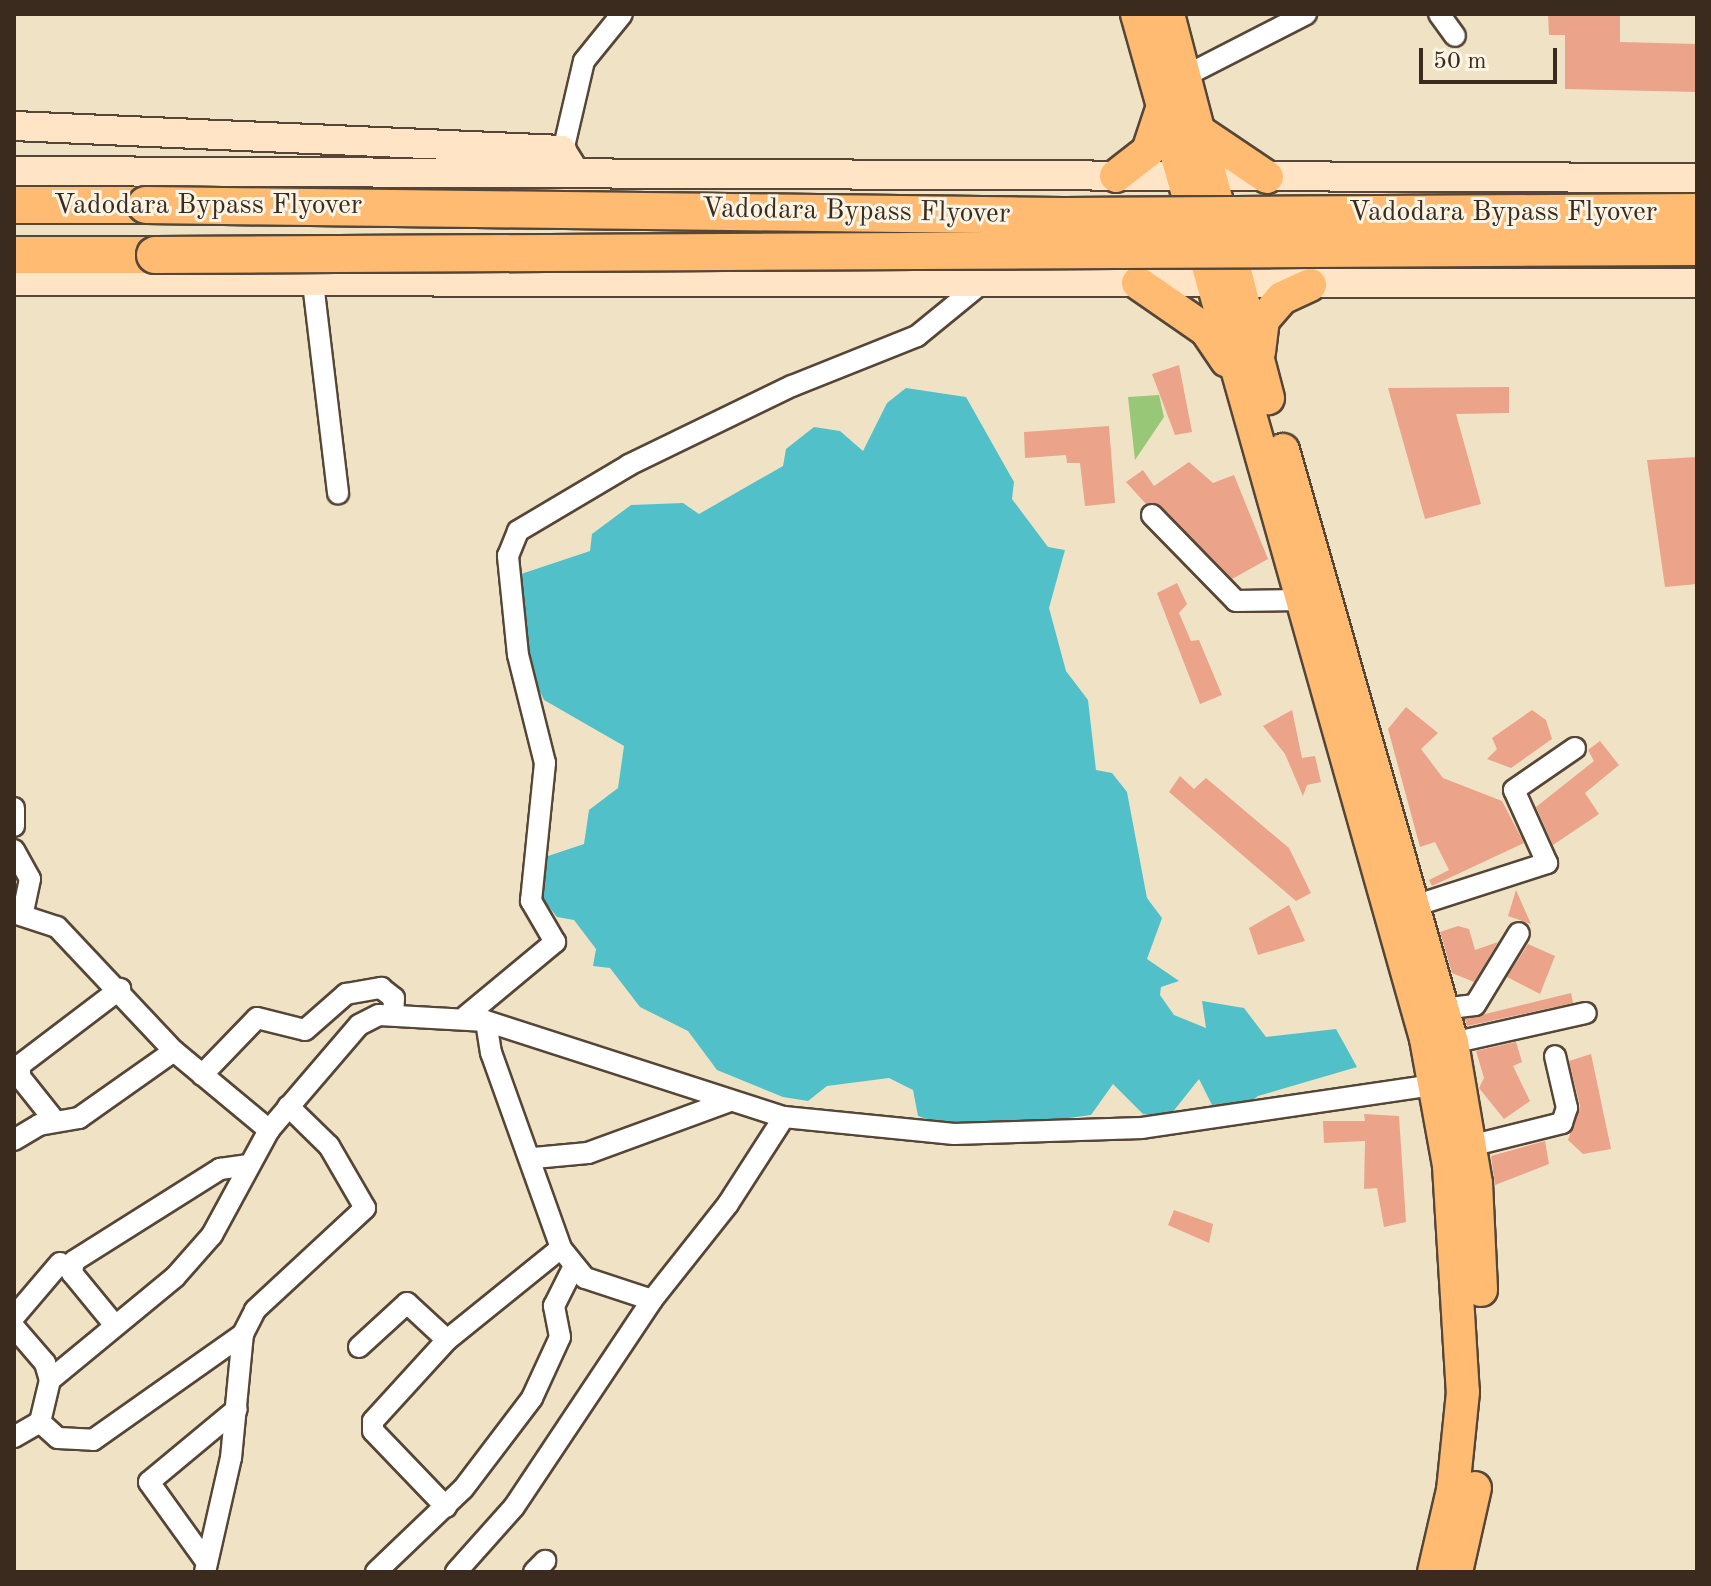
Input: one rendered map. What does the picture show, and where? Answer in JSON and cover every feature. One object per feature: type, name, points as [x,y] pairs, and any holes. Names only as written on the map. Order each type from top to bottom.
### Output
[{"type":"highway","name":"Vadodara Bypass Flyover","points":[[14,205],[1064,216],[1697,212]]},
{"type":"highway","name":"Vadodara Bypass Flyover","points":[[14,255],[1697,247]]},
{"type":"main road","points":[[1137,14],[1203,134],[1267,177]]},
{"type":"main road","points":[[1168,14],[1175,88],[1252,378],[1301,600],[1388,897],[1446,1082],[1470,1146],[1483,1394],[1477,1482],[1456,1572]]},
{"type":"main road","points":[[1116,176],[1148,151],[1175,88]]},
{"type":"main road","points":[[1198,177],[1203,134]]},
{"type":"main road","points":[[1138,283],[1206,330],[1252,378],[1414,906],[1452,1043],[1446,1082],[1461,1283],[1463,1392],[1453,1490],[1434,1572]]},
{"type":"main road","points":[[1252,378],[1263,320],[1282,298],[1310,285]]},
{"type":"street","points":[[568,161],[584,61],[622,14]]},
{"type":"street","points":[[1175,88],[1306,14]]},
{"type":"street","points":[[1439,14],[1455,36]]},
{"type":"street","points":[[14,126],[568,161],[1116,176],[1697,178]]},
{"type":"street","points":[[14,171],[568,161]]},
{"type":"street","points":[[14,281],[1310,285],[1697,283]]},
{"type":"street","points":[[466,1016],[555,942],[531,901],[546,789],[518,655],[508,556],[518,531],[629,465],[792,386],[917,336],[983,282]]},
{"type":"street","points":[[313,283],[338,494]]},
{"type":"street","points":[[1152,515],[1236,601],[1301,600]]},
{"type":"street","points":[[1414,906],[1547,863],[1514,790],[1575,748]]},
{"type":"street","points":[[14,808],[14,826]]},
{"type":"street","points":[[14,850],[30,879],[18,912],[57,927],[120,989],[174,1051],[269,1130]]},
{"type":"street","points":[[1442,1009],[1475,1005],[1497,959],[1519,933]]},
{"type":"street","points":[[202,1075],[257,1018],[305,1030],[346,994],[381,988],[394,998],[393,1015]]},
{"type":"street","points":[[55,1121],[17,1076],[20,1065],[120,989]]},
{"type":"street","points":[[1452,1043],[1586,1013]]},
{"type":"street","points":[[50,1380],[113,1323],[175,1277],[212,1235],[247,1165],[288,1106],[359,1025],[393,1015],[466,1016],[486,1021],[727,1102],[784,1117],[1015,1136],[1142,1128],[1446,1082]]},
{"type":"street","points":[[486,1021],[491,1053],[534,1158],[561,1248],[573,1268],[652,1300]]},
{"type":"street","points":[[14,1140],[55,1121],[79,1118],[174,1051]]},
{"type":"street","points":[[1470,1146],[1562,1123],[1567,1108],[1555,1056]]},
{"type":"street","points":[[534,1158],[588,1153],[727,1102]]},
{"type":"street","points":[[205,1566],[237,1409],[243,1334],[255,1310],[365,1208],[329,1146],[288,1106]]},
{"type":"street","points":[[456,1572],[514,1507],[652,1300],[728,1204],[784,1117]]},
{"type":"street","points":[[113,1323],[72,1273],[74,1261],[220,1169],[247,1165]]},
{"type":"street","points":[[446,1507],[372,1426],[447,1340],[561,1248]]},
{"type":"street","points":[[14,1317],[60,1263]]},
{"type":"street","points":[[376,1572],[446,1507],[532,1398],[560,1337],[554,1306],[573,1268]]},
{"type":"street","points":[[359,1347],[404,1303],[447,1340]]},
{"type":"street","points":[[14,1327],[45,1363],[50,1380],[40,1422],[14,1437]]},
{"type":"street","points":[[40,1422],[58,1438],[93,1440],[243,1334]]},
{"type":"street","points":[[205,1566],[149,1482],[237,1409]]},
{"type":"green space","points":[[1159,395],[1164,417],[1135,460],[1128,397]]},
{"type":"water","points":[[906,388],[966,397],[1014,482],[1012,499],[1048,547],[1065,550],[1049,608],[1066,671],[1088,700],[1096,770],[1112,773],[1127,792],[1147,898],[1162,918],[1147,959],[1179,981],[1161,987],[1160,995],[1174,1015],[1206,1028],[1202,1001],[1244,1008],[1266,1037],[1336,1029],[1357,1067],[1258,1096],[1239,1110],[1213,1107],[1199,1079],[1168,1118],[1143,1114],[1113,1084],[1091,1115],[968,1132],[918,1116],[913,1090],[889,1078],[827,1086],[808,1101],[783,1097],[717,1070],[688,1031],[640,1007],[610,968],[593,966],[596,949],[574,920],[557,917],[542,898],[548,856],[584,844],[589,810],[618,788],[624,746],[544,700],[517,644],[518,575],[590,551],[592,534],[631,505],[683,503],[699,514],[783,466],[786,449],[814,427],[840,431],[863,451],[887,403]]},
{"type":"building","points":[[1548,14],[1620,14],[1620,42],[1697,44],[1697,92],[1565,89],[1565,35],[1549,35]]},
{"type":"building","points":[[1179,365],[1192,432],[1175,435],[1152,374]]},
{"type":"building","points":[[1509,387],[1509,413],[1456,414],[1481,504],[1425,519],[1388,388]]},
{"type":"building","points":[[1109,426],[1115,503],[1085,506],[1080,463],[1067,463],[1066,455],[1025,458],[1024,432]]},
{"type":"building","points":[[1697,457],[1697,584],[1665,587],[1647,460]]},
{"type":"building","points":[[1189,462],[1213,483],[1234,475],[1268,559],[1232,579],[1161,506],[1146,504],[1126,482],[1143,470],[1154,486]]},
{"type":"building","points":[[1177,583],[1187,604],[1179,613],[1191,641],[1199,640],[1222,695],[1200,704],[1157,593]]},
{"type":"building","points":[[1406,707],[1438,733],[1421,749],[1443,778],[1502,801],[1524,843],[1432,886],[1429,880],[1449,870],[1435,842],[1420,847],[1388,729]]},
{"type":"building","points":[[1292,710],[1302,758],[1315,756],[1321,782],[1307,785],[1303,796],[1285,754],[1263,726]]},
{"type":"building","points":[[1532,710],[1546,720],[1552,739],[1511,768],[1487,759],[1497,749],[1492,738]]},
{"type":"building","points":[[1600,741],[1619,765],[1585,793],[1599,814],[1553,845],[1536,807],[1594,761],[1588,750]]},
{"type":"building","points":[[1180,776],[1194,789],[1206,778],[1289,848],[1311,893],[1296,901],[1169,792]]},
{"type":"building","points":[[1516,890],[1531,924],[1508,916]]},
{"type":"building","points":[[1289,905],[1305,941],[1258,955],[1249,928]]},
{"type":"building","points":[[1458,926],[1469,929],[1475,950],[1498,942],[1474,982],[1452,973],[1440,932]]},
{"type":"building","points":[[1528,944],[1555,956],[1540,994],[1507,977]]},
{"type":"building","points":[[1571,993],[1573,1003],[1467,1026],[1465,1019]]},
{"type":"building","points":[[1516,1042],[1522,1062],[1513,1066],[1530,1101],[1504,1119],[1479,1088],[1484,1078],[1476,1051]]},
{"type":"building","points":[[1591,1054],[1611,1149],[1583,1154],[1568,1140],[1580,1106],[1569,1061]]},
{"type":"building","points":[[1364,1114],[1399,1116],[1406,1222],[1384,1227],[1377,1188],[1364,1189],[1365,1141],[1324,1143],[1323,1121],[1365,1121]]},
{"type":"building","points":[[1545,1141],[1549,1164],[1495,1185],[1491,1156]]},
{"type":"building","points":[[1174,1210],[1213,1224],[1209,1243],[1168,1225]]}]
